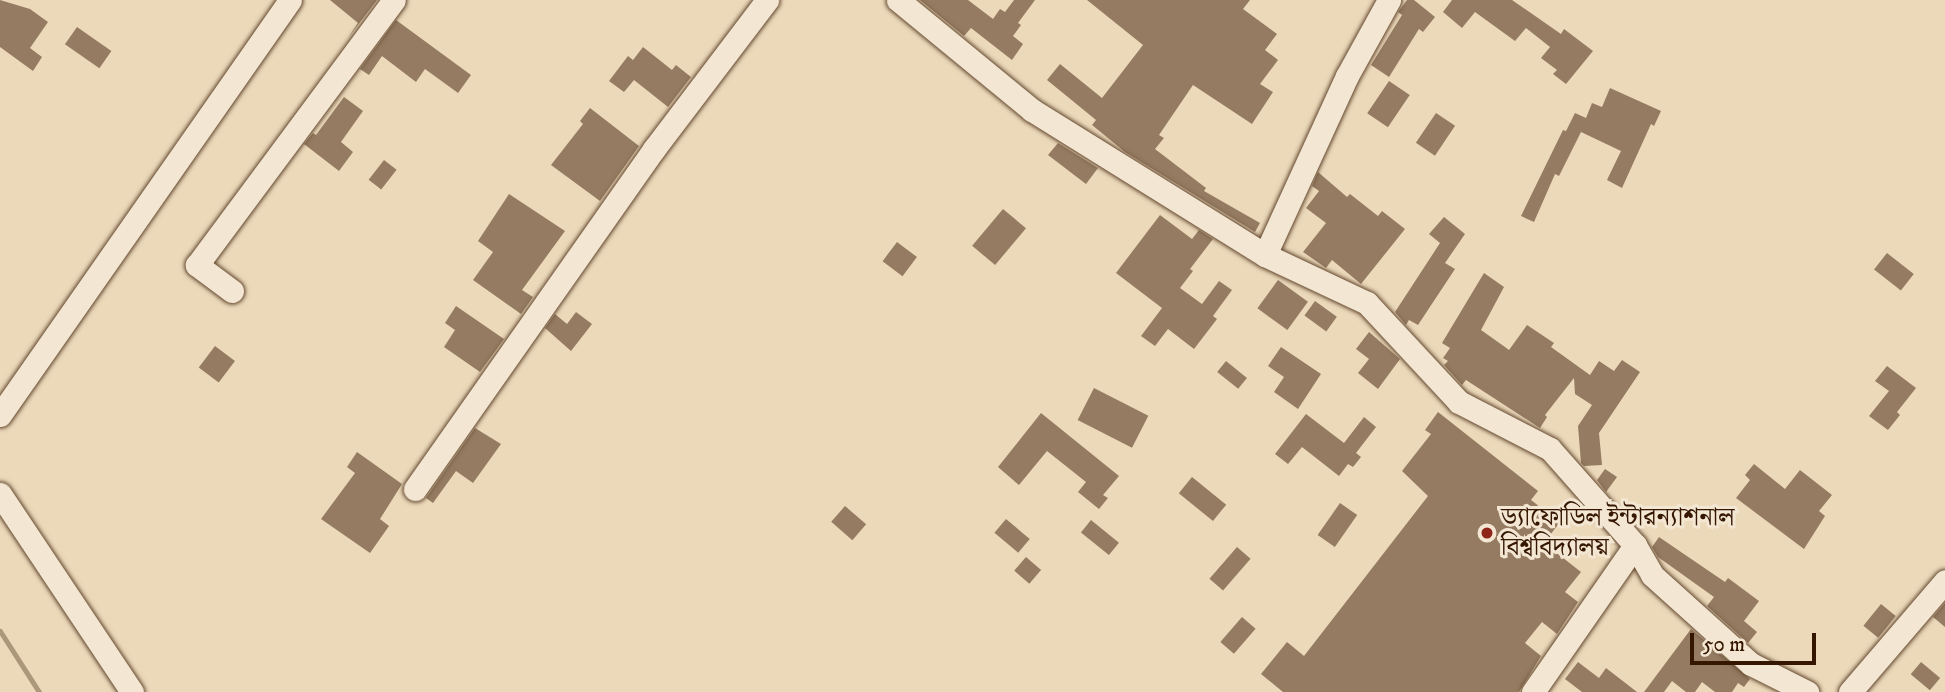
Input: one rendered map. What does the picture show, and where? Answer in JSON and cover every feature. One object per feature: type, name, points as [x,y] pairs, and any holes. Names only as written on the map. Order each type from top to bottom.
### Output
[{"type":"street","points":[[0,415],[290,0]]},
{"type":"street","points":[[232,291],[197,265],[394,0]]},
{"type":"street","points":[[415,489],[654,149],[766,0]]},
{"type":"street","points":[[898,0],[1032,110],[1265,255],[1367,303],[1459,402],[1550,449],[1635,545],[1652,575],[1751,664],[1807,692]]},
{"type":"street","points":[[1265,255],[1347,76],[1389,0]]},
{"type":"street","points":[[0,494],[132,692]]},
{"type":"street","points":[[1533,692],[1635,545]]},
{"type":"street","points":[[1850,692],[1945,581]]},
{"type":"building","points":[[0,0],[30,9],[48,22],[30,48],[42,57],[33,71],[0,47]]},
{"type":"building","points":[[330,0],[377,0],[348,38],[358,23]]},
{"type":"building","points":[[920,0],[968,0],[993,19],[1000,9],[1005,12],[1014,0],[1035,0],[1018,23],[1021,25],[1013,36],[1023,44],[1012,60],[971,28],[964,36]]},
{"type":"building","points":[[1087,0],[1250,0],[1243,9],[1277,34],[1265,50],[1278,60],[1260,84],[1273,92],[1252,124],[1193,85],[1159,135],[1164,138],[1155,149],[1206,188],[1204,191],[1260,223],[1255,232],[1125,152],[1092,125],[1096,120],[1047,80],[1060,64],[1102,98],[1143,45]]},
{"type":"building","points":[[1407,0],[1414,0],[1435,17],[1423,32],[1419,29],[1389,77],[1371,65],[1402,15],[1398,12]]},
{"type":"building","points":[[1452,0],[1512,0],[1561,34],[1564,29],[1593,51],[1566,84],[1553,74],[1557,70],[1541,58],[1550,47],[1526,28],[1515,41],[1475,12],[1462,28],[1443,12]]},
{"type":"building","points":[[396,20],[471,75],[458,93],[425,69],[416,82],[382,56],[369,75],[360,69]]},
{"type":"building","points":[[77,27],[111,51],[99,68],[65,44]]},
{"type":"building","points":[[643,47],[672,70],[676,65],[691,77],[668,107],[634,80],[624,92],[609,81],[628,56],[633,60]]},
{"type":"building","points":[[1389,81],[1410,95],[1388,127],[1367,113]]},
{"type":"building","points":[[1610,88],[1661,111],[1654,126],[1651,124],[1622,188],[1607,180],[1621,151],[1581,132],[1559,176],[1555,174],[1534,222],[1521,216],[1563,130],[1566,131],[1575,113],[1586,118],[1592,103],[1602,107]]},
{"type":"building","points":[[344,97],[363,111],[341,142],[353,152],[339,171],[304,144],[313,133],[316,135]]},
{"type":"building","points":[[590,108],[639,146],[600,201],[551,165],[583,124],[580,121]]},
{"type":"building","points":[[1436,113],[1455,126],[1435,156],[1416,143]]},
{"type":"building","points":[[1058,143],[1098,168],[1086,184],[1048,155]]},
{"type":"building","points":[[384,160],[397,170],[381,190],[369,180]]},
{"type":"building","points":[[1318,172],[1347,197],[1350,194],[1378,216],[1382,211],[1405,229],[1361,284],[1332,260],[1326,268],[1303,252],[1326,223],[1306,208],[1319,191],[1312,186]]},
{"type":"building","points":[[509,194],[565,231],[522,290],[533,297],[521,314],[473,280],[493,252],[478,241]]},
{"type":"building","points":[[1003,209],[1026,228],[995,265],[972,246]]},
{"type":"building","points":[[1160,215],[1192,239],[1199,230],[1213,239],[1190,269],[1193,271],[1180,288],[1202,304],[1219,281],[1232,290],[1213,316],[1217,319],[1194,349],[1168,329],[1155,346],[1141,336],[1162,308],[1116,273]]},
{"type":"building","points":[[1444,217],[1465,234],[1445,263],[1455,269],[1418,325],[1409,320],[1406,325],[1395,312],[1440,243],[1429,234]]},
{"type":"building","points":[[897,242],[917,257],[903,276],[883,261]]},
{"type":"building","points":[[1887,253],[1914,274],[1901,290],[1874,270]]},
{"type":"building","points":[[1484,273],[1504,287],[1481,330],[1509,350],[1527,325],[1554,343],[1551,347],[1590,375],[1599,361],[1614,371],[1622,360],[1640,372],[1599,433],[1602,465],[1584,466],[1581,463],[1578,426],[1592,405],[1575,394],[1574,378],[1545,415],[1547,417],[1540,428],[1466,380],[1462,385],[1444,365],[1448,361],[1443,358],[1450,348],[1442,343]]},
{"type":"building","points":[[1278,280],[1308,302],[1287,330],[1257,308]]},
{"type":"building","points":[[1315,301],[1337,317],[1326,331],[1304,316]]},
{"type":"building","points":[[456,306],[504,339],[480,372],[444,347],[455,330],[445,323]]},
{"type":"building","points":[[576,312],[592,324],[571,351],[545,328],[555,314],[567,324]]},
{"type":"building","points":[[1369,332],[1400,359],[1378,389],[1358,373],[1369,359],[1356,349]]},
{"type":"building","points":[[215,346],[235,361],[219,383],[199,368]]},
{"type":"building","points":[[1281,347],[1321,374],[1298,409],[1274,392],[1284,377],[1268,366]]},
{"type":"building","points":[[1226,361],[1247,378],[1238,389],[1217,372]]},
{"type":"building","points":[[1887,366],[1916,388],[1897,412],[1900,415],[1888,430],[1869,416],[1889,391],[1875,381]]},
{"type":"building","points":[[1094,388],[1148,416],[1132,448],[1078,420]]},
{"type":"building","name":"ড্যাফোডিল ইন্টারন্যাশনাল বিশ্ববিদ্যালয়","points":[[1438,412],[1538,491],[1531,500],[1560,522],[1544,543],[1581,572],[1565,592],[1578,602],[1557,634],[1542,622],[1525,643],[1541,656],[1519,692],[1283,692],[1261,674],[1287,642],[1304,656],[1428,496],[1402,471],[1431,434],[1425,430]]},
{"type":"building","points":[[1041,413],[1119,476],[1103,495],[1108,498],[1099,509],[1078,492],[1086,482],[1047,451],[1019,485],[998,467]]},
{"type":"building","points":[[1306,414],[1344,443],[1364,417],[1376,427],[1356,453],[1361,457],[1353,467],[1348,464],[1339,476],[1302,447],[1288,464],[1275,454]]},
{"type":"building","points":[[475,428],[501,444],[473,483],[456,471],[433,503],[426,498]]},
{"type":"building","points":[[357,452],[402,484],[380,519],[389,526],[370,553],[321,519],[355,473],[347,467]]},
{"type":"building","points":[[1754,464],[1785,489],[1800,470],[1832,495],[1819,511],[1825,516],[1804,549],[1736,498],[1750,480],[1745,475]]},
{"type":"building","points":[[1605,469],[1617,477],[1606,492],[1597,480]]},
{"type":"building","points":[[1192,477],[1226,505],[1213,521],[1179,493]]},
{"type":"building","points":[[1340,503],[1357,515],[1335,547],[1318,535]]},
{"type":"building","points":[[845,506],[866,524],[852,540],[831,522]]},
{"type":"building","points":[[1006,519],[1030,539],[1018,553],[994,533]]},
{"type":"building","points":[[1091,520],[1119,543],[1109,555],[1081,532]]},
{"type":"building","points":[[1659,537],[1725,582],[1728,578],[1759,601],[1744,621],[1757,632],[1748,643],[1707,606],[1714,597],[1658,557],[1652,547]]},
{"type":"building","points":[[1237,547],[1251,559],[1223,591],[1209,579]]},
{"type":"building","points":[[1026,557],[1041,570],[1029,584],[1014,571]]},
{"type":"building","points":[[1945,603],[1945,627],[1933,617]]},
{"type":"building","points":[[1881,604],[1896,616],[1878,638],[1863,626]]},
{"type":"building","points":[[1242,617],[1256,629],[1234,654],[1220,642]]},
{"type":"building","points":[[1691,629],[1750,679],[1744,687],[1738,683],[1732,692],[1715,692],[1702,682],[1695,692],[1686,692],[1672,681],[1664,692],[1644,692]]},
{"type":"building","points":[[1578,662],[1599,678],[1606,668],[1637,692],[1582,692],[1565,679]]},
{"type":"building","points":[[1921,662],[1940,678],[1930,690],[1911,674]]},
{"type":"waterway","points":[[0,631],[39,692]]},
{"type":"place","name":"ড্যাফোডিল ইন্টারন্যাশনাল বিশ্ববিদ্যালয়","points":[[1487,533]]}]
